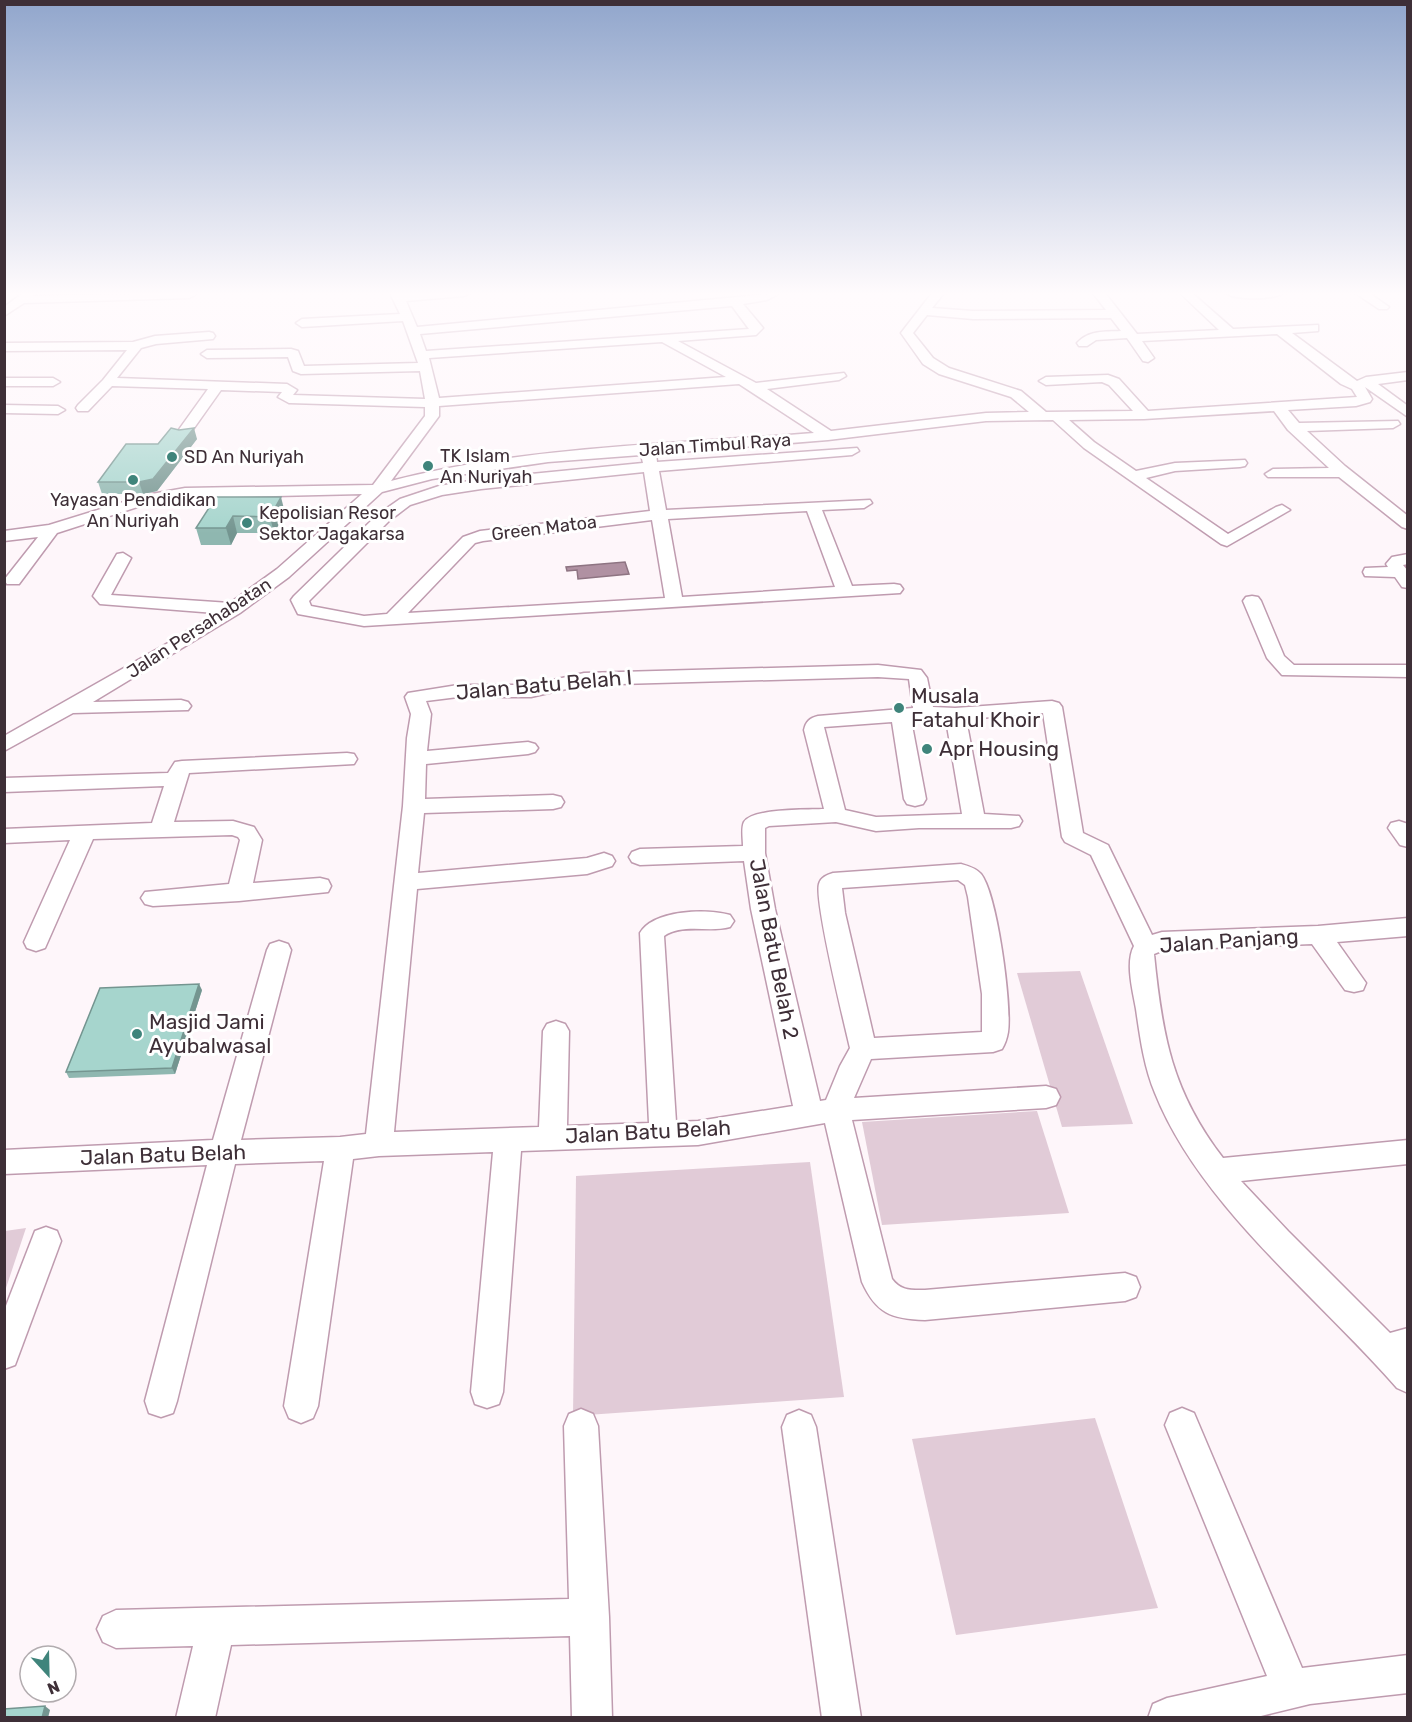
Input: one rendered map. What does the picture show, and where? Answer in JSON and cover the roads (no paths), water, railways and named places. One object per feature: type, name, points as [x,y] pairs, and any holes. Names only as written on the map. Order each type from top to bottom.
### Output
[{"type":"street","points":[[83,408],[115,373]]},
{"type":"street","points":[[378,489],[432,416],[433,403],[426,373]]},
{"type":"street","points":[[728,373],[754,387],[828,436]]},
{"type":"street","points":[[954,373],[1016,394],[1227,541],[1282,510]]},
{"type":"street","points":[[1336,373],[1346,381],[1361,384],[1407,413]]},
{"type":"street","points":[[754,387],[839,376]]},
{"type":"street","points":[[1361,384],[1407,376]]},
{"type":"street","points":[[1046,381],[1103,378],[1114,382],[1144,415]]},
{"type":"street","points":[[109,381],[286,388],[290,390],[285,397],[289,399],[433,403],[740,380]]},
{"type":"street","points":[[4,382],[53,382]]},
{"type":"street","points":[[1356,402],[1365,399],[1361,384]]},
{"type":"street","points":[[182,435],[218,385]]},
{"type":"street","points":[[1293,427],[1398,429],[1369,404],[1356,402]]},
{"type":"street","name":"Jalan Timbul Raya","points":[[4,536],[51,530],[151,498],[185,493],[378,489],[431,475],[548,458],[649,459],[986,417],[1144,415],[1356,402]]},
{"type":"street","points":[[1278,407],[1293,427],[1340,472],[1407,524]]},
{"type":"street","points":[[4,409],[58,410]]},
{"type":"street","points":[[852,451],[649,459],[439,491],[405,502],[383,518],[300,600],[304,610],[364,621],[894,589]]},
{"type":"street","points":[[649,459],[674,602]]},
{"type":"street","points":[[1135,476],[1175,467],[1240,463]]},
{"type":"street","points":[[1274,474],[1340,472]]},
{"type":"street","name":"Jalan Persahabatan","points":[[4,745],[71,709],[234,609],[283,573],[378,489]]},
{"type":"street","name":"Green Matoa","points":[[391,620],[473,538],[486,534],[658,515],[864,503]]},
{"type":"street","points":[[813,507],[845,591]]},
{"type":"street","points":[[13,580],[51,530]]},
{"type":"street","points":[[123,558],[102,596],[106,600],[234,609]]},
{"type":"street","points":[[1371,572],[1405,571]]},
{"type":"street","points":[[1252,601],[1276,658],[1289,671],[1407,672]]},
{"type":"street","points":[[364,621],[372,627],[430,623],[438,617]]},
{"type":"street","name":"Jalan Batu Belah I","points":[[379,1144],[416,881],[414,806],[418,758],[417,738],[421,714],[415,697],[458,691],[531,691],[555,683],[584,679],[789,672],[905,672],[914,674],[918,678],[924,713]]},
{"type":"street","points":[[71,709],[181,706]]},
{"type":"street","points":[[836,815],[814,730],[815,725],[824,721],[901,717],[924,713],[955,714],[1052,707],[1073,837],[1100,850],[1146,947]]},
{"type":"street","points":[[955,714],[973,814]]},
{"type":"street","points":[[901,717],[915,799]]},
{"type":"street","points":[[418,758],[528,748]]},
{"type":"street","points":[[160,830],[180,769],[187,766],[347,759]]},
{"type":"street","points":[[4,785],[176,779]]},
{"type":"street","points":[[414,806],[553,802]]},
{"type":"street","name":"Jalan Batu Belah 2","points":[[1011,821],[919,821],[876,824],[836,815],[759,821],[754,824],[753,830],[754,853],[763,909],[822,1112],[878,1282],[882,1293],[889,1301],[901,1305],[925,1305],[1125,1287]]},
{"type":"street","points":[[4,836],[233,828],[246,832],[251,840],[239,893]]},
{"type":"street","points":[[36,942],[85,832]]},
{"type":"street","points":[[640,857],[754,853]]},
{"type":"street","points":[[416,881],[587,866],[604,861]]},
{"type":"street","points":[[822,1112],[864,1049],[833,913],[830,885],[833,881],[850,878],[961,872],[971,875],[976,882],[980,897],[996,1010],[997,1033],[993,1042],[864,1049]]},
{"type":"street","points":[[153,898],[320,886]]},
{"type":"street","points":[[663,1134],[652,933],[673,924],[722,921]]},
{"type":"street","name":"Jalan Panjang","points":[[1407,927],[1318,935],[1162,941],[1146,947],[1142,953],[1144,983],[1168,1091],[1194,1139],[1215,1170],[1283,1247],[1396,1347],[1407,1377]]},
{"type":"street","points":[[1318,935],[1354,983]]},
{"type":"street","points":[[161,1401],[224,1152],[279,950]]},
{"type":"street","points":[[553,1138],[556,1031]]},
{"type":"street","name":"Jalan Batu Belah","points":[[4,1162],[340,1149],[379,1144],[698,1133],[822,1112],[1046,1097]]},
{"type":"street","points":[[487,1392],[508,1140]]},
{"type":"street","points":[[301,1406],[340,1149]]},
{"type":"street","points":[[1215,1170],[1407,1152]]},
{"type":"street","points":[[4,1354],[46,1241]]},
{"type":"street","points":[[1182,1425],[1292,1689]]},
{"type":"street","points":[[581,1426],[590,1617],[592,1718]]},
{"type":"street","points":[[799,1427],[842,1718]]},
{"type":"street","points":[[116,1629],[590,1617]]},
{"type":"street","points":[[195,1718],[216,1627]]},
{"type":"street","points":[[1167,1718],[1292,1689],[1407,1674]]},
{"type":"place","name":"SD An Nuriyah","points":[[172,457]]},
{"type":"place","name":"TK Islam An Nuriyah","points":[[428,466]]},
{"type":"place","name":"Yayasan Pendidikan An Nuriyah","points":[[133,480]]},
{"type":"place","name":"Kepolisian Resor Sektor Jagakarsa","points":[[247,523]]},
{"type":"place","name":"Musala Fatahul Khoir","points":[[899,708]]},
{"type":"place","name":"Apr Housing","points":[[927,749]]},
{"type":"place","name":"Masjid Jami Ayubalwasal","points":[[137,1034]]}]
